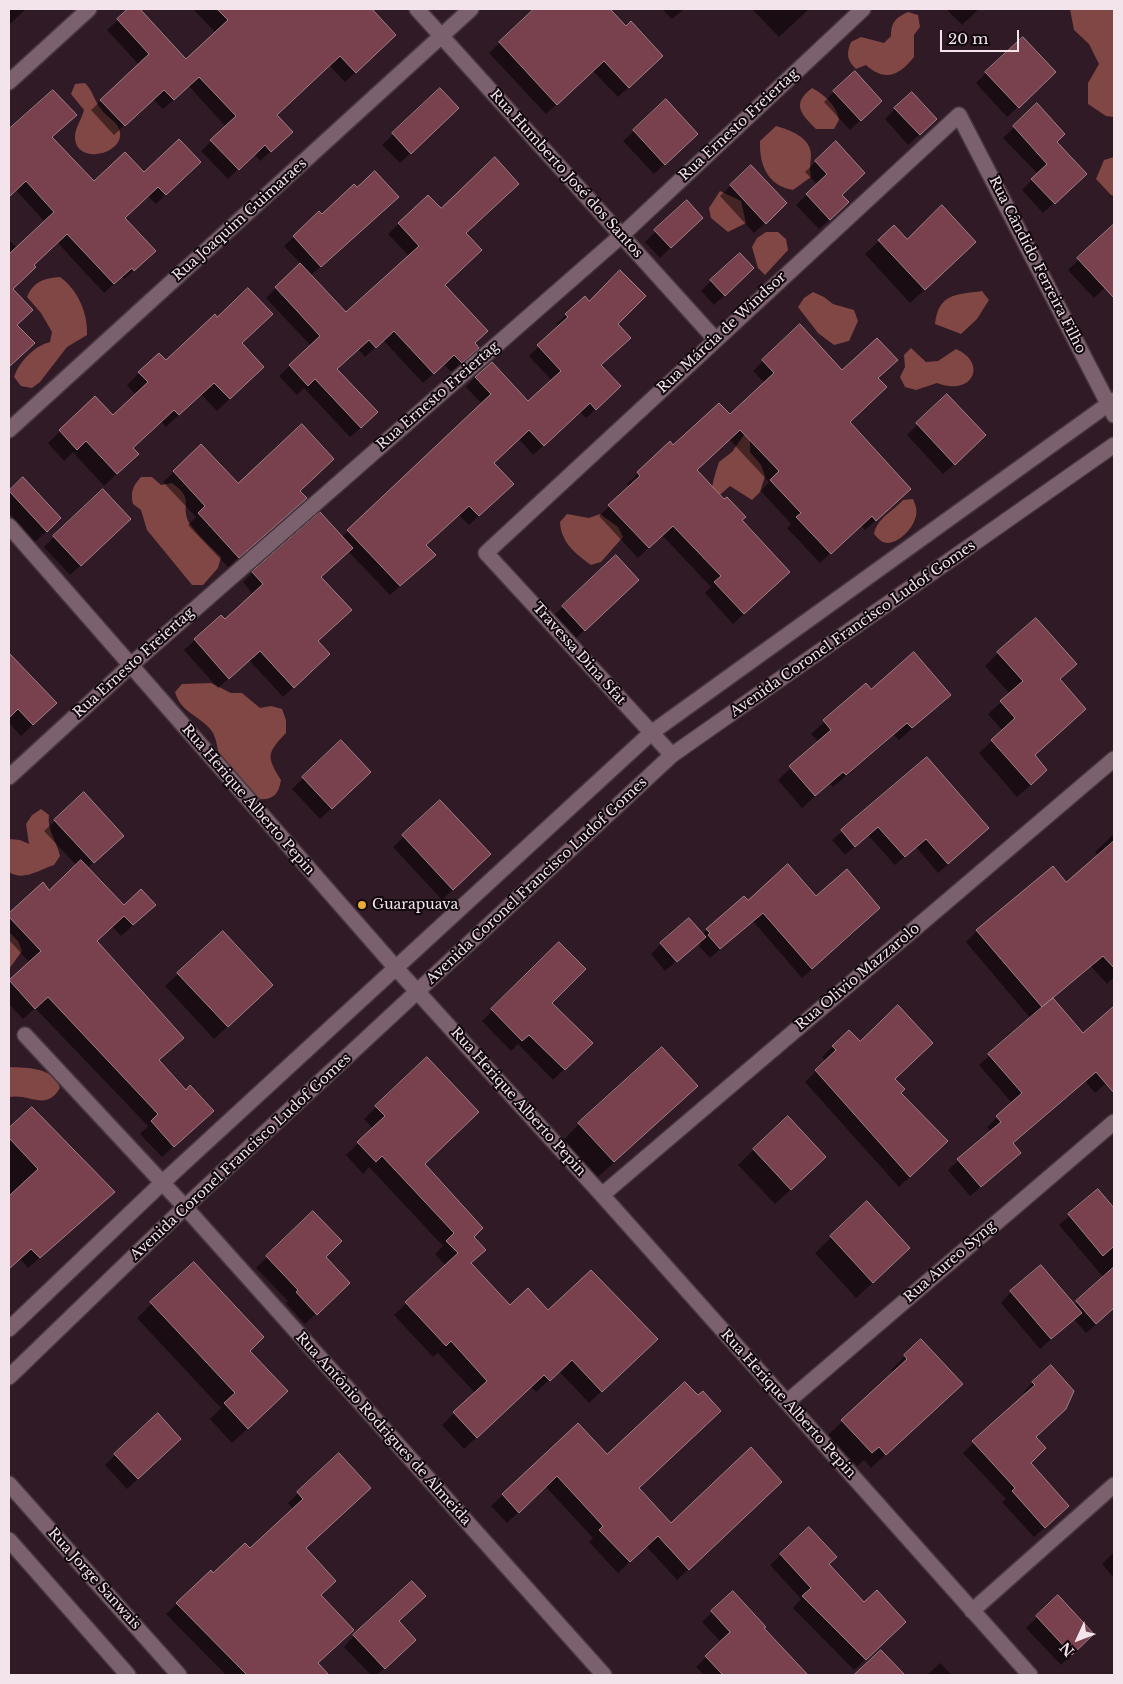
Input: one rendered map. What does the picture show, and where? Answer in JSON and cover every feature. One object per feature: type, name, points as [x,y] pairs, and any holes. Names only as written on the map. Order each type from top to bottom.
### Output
[{"type":"street","points":[[9,82],[89,9]]},
{"type":"street","name":"Rua Humberto José dos Santos","points":[[417,9],[715,339]]},
{"type":"street","name":"Rua Joaquim Guimaraes","points":[[9,430],[471,9]]},
{"type":"street","name":"Rua Ernesto Freiertag","points":[[9,777],[131,665],[622,235],[863,9]]},
{"type":"street","name":"Rua Márcia de Windsor","points":[[486,553],[715,339],[960,115]]},
{"type":"street","name":"Rua Cândido Ferreira Filho","points":[[960,115],[1112,406]]},
{"type":"street","points":[[9,1329],[162,1183],[651,733],[1112,406]]},
{"type":"street","name":"Avenida Coronel Francisco Ludof Gomes","points":[[9,1377],[185,1207],[672,755],[1114,445]]},
{"type":"street","name":"Rua Herique Alberto Pepin","points":[[9,526],[395,967],[602,1195],[1030,1675]]},
{"type":"street","name":"Travessa Dina Sfat","points":[[486,553],[672,755]]},
{"type":"street","name":"Rua Olivio Mazzarolo","points":[[602,1195],[1114,759]]},
{"type":"street","name":"Rua Antônio Rodrigues de Almeida","points":[[25,1035],[185,1207],[604,1675]]},
{"type":"street","name":"Rua Aureo Syng","points":[[786,1402],[1114,1122]]},
{"type":"street","name":"Rua Jorge Sanwais","points":[[9,1484],[179,1675]]},
{"type":"street","points":[[972,1611],[1114,1485]]},
{"type":"street","points":[[9,1540],[128,1675]]},
{"type":"shaded area","points":[[1070,9],[1114,9],[1114,117],[1106,116],[1088,104],[1088,83],[1099,64],[1089,44],[1074,30]]},
{"type":"shaded area","points":[[908,12],[918,15],[920,27],[914,35],[914,57],[903,69],[892,74],[879,74],[866,65],[856,69],[848,57],[851,42],[861,37],[884,43],[891,36],[895,21]]},
{"type":"shaded area","points":[[85,83],[103,111],[117,125],[120,134],[118,142],[112,149],[104,153],[85,153],[78,148],[75,139],[84,110],[71,94],[75,84]]},
{"type":"shaded area","points":[[812,88],[826,98],[836,110],[839,120],[834,129],[816,129],[806,119],[800,109],[802,99]]},
{"type":"shaded area","points":[[776,126],[798,135],[810,148],[811,177],[793,190],[777,184],[771,179],[763,166],[760,141]]},
{"type":"shaded area","points":[[1114,157],[1114,196],[1096,179],[1104,160]]},
{"type":"shaded area","points":[[720,191],[741,201],[746,223],[728,232],[711,218],[709,208]]},
{"type":"shaded area","points":[[766,232],[778,232],[786,239],[788,250],[765,275],[758,268],[752,247],[757,238]]},
{"type":"shaded area","points":[[60,277],[72,288],[81,303],[86,318],[87,335],[67,347],[40,382],[32,388],[21,386],[14,377],[16,371],[28,355],[38,347],[50,342],[52,332],[41,313],[27,297],[36,284],[49,278]]},
{"type":"shaded area","points":[[982,291],[989,300],[977,319],[961,334],[935,324],[940,306],[950,297]]},
{"type":"shaded area","points":[[813,292],[833,304],[854,310],[858,321],[849,341],[834,345],[818,333],[798,307],[804,298]]},
{"type":"shaded area","points":[[911,348],[926,362],[938,361],[956,349],[966,355],[972,362],[974,370],[972,376],[960,386],[937,383],[916,390],[905,387],[900,377],[905,367],[904,355]]},
{"type":"shaded area","points":[[750,434],[750,452],[761,465],[765,476],[760,492],[752,500],[730,486],[721,494],[712,495],[713,482],[719,462],[732,452],[744,435]]},
{"type":"shaded area","points":[[141,477],[152,477],[161,485],[172,483],[179,489],[185,499],[187,518],[190,524],[221,557],[218,568],[203,585],[192,585],[147,530],[141,510],[133,504],[132,500],[133,489]]},
{"type":"shaded area","points":[[913,499],[916,514],[907,532],[893,542],[881,541],[874,534],[878,524],[903,500]]},
{"type":"shaded area","points":[[567,514],[589,518],[600,514],[618,527],[623,537],[601,562],[591,565],[570,547],[563,536],[560,522]]},
{"type":"shaded area","points":[[211,683],[231,693],[242,693],[260,708],[271,706],[282,709],[286,720],[286,733],[272,750],[271,760],[281,780],[278,790],[273,797],[259,799],[249,793],[231,767],[220,756],[211,730],[181,705],[175,692],[182,684]]},
{"type":"shaded area","points":[[41,809],[49,815],[49,826],[60,856],[54,865],[32,874],[15,875],[9,872],[9,839],[20,840],[29,844],[26,824],[32,815]]},
{"type":"shaded area","points":[[9,932],[18,941],[22,951],[9,969]]},
{"type":"shaded area","points":[[9,1067],[46,1072],[57,1081],[60,1088],[49,1099],[37,1100],[17,1096],[9,1097]]},
{"type":"building","points":[[128,9],[140,9],[186,59],[228,20],[217,9],[372,9],[396,35],[356,73],[340,56],[277,115],[293,132],[271,152],[265,145],[239,170],[210,140],[236,116],[199,77],[174,100],[164,90],[125,126],[100,100],[149,54],[117,19]]},
{"type":"building","points":[[534,9],[610,9],[626,26],[631,21],[663,56],[629,88],[604,61],[557,105],[499,42]]},
{"type":"building","points":[[1023,37],[1056,72],[1019,108],[985,72]]},
{"type":"building","points":[[855,71],[882,101],[861,121],[833,91]]},
{"type":"building","points":[[440,88],[459,108],[411,154],[392,133]]},
{"type":"building","points":[[53,90],[77,115],[52,137],[94,181],[125,152],[144,172],[179,139],[201,162],[166,195],[158,187],[125,218],[156,251],[134,271],[132,268],[114,284],[67,234],[34,265],[36,267],[13,289],[33,310],[17,325],[35,343],[9,367],[9,254],[54,212],[26,181],[9,197],[9,129]]},
{"type":"building","points":[[912,92],[937,119],[920,135],[894,108]]},
{"type":"building","points":[[666,99],[698,134],[665,165],[633,130]]},
{"type":"building","points":[[1037,103],[1065,134],[1057,142],[1087,174],[1055,204],[1031,179],[1047,164],[1013,126]]},
{"type":"building","points":[[836,141],[865,173],[842,195],[849,202],[830,220],[806,194],[827,174],[815,161]]},
{"type":"building","points":[[495,157],[519,184],[466,233],[482,250],[445,285],[488,331],[475,343],[479,348],[462,363],[454,355],[434,374],[394,331],[376,348],[369,340],[337,369],[378,412],[361,428],[315,379],[308,386],[289,365],[320,336],[275,287],[300,263],[346,312],[419,246],[398,223],[428,195],[441,208]]},
{"type":"building","points":[[751,165],[787,203],[766,224],[730,185]]},
{"type":"building","points":[[375,171],[399,197],[321,267],[293,236],[319,211],[322,214],[354,184],[357,187]]},
{"type":"building","points":[[687,200],[703,218],[671,248],[654,230]]},
{"type":"building","points":[[942,205],[976,242],[925,290],[878,240],[894,225],[907,239]]},
{"type":"building","points":[[1114,224],[1114,298],[1077,258]]},
{"type":"building","points":[[740,253],[754,268],[725,296],[710,280]]},
{"type":"building","points":[[620,270],[646,296],[618,324],[631,338],[601,365],[621,386],[596,410],[590,403],[544,446],[529,430],[494,463],[514,484],[479,516],[469,506],[426,545],[436,555],[400,586],[347,530],[491,394],[475,377],[492,362],[528,401],[561,371],[537,345],[568,317],[565,314],[585,296],[589,301]]},
{"type":"building","points":[[248,288],[273,314],[242,343],[264,367],[230,399],[214,383],[179,415],[174,410],[133,448],[139,454],[117,474],[86,441],[77,450],[59,430],[95,396],[113,415],[148,382],[138,372],[159,353],[166,360],[215,314],[217,317]]},
{"type":"building","points":[[800,324],[842,370],[877,338],[898,360],[878,378],[887,387],[850,422],[911,489],[876,521],[872,516],[831,554],[796,517],[801,513],[770,480],[779,471],[740,430],[697,470],[724,499],[727,497],[746,517],[742,520],[790,572],[744,614],[714,582],[721,576],[673,526],[649,548],[608,505],[640,476],[637,472],[670,441],[673,445],[719,403],[730,414],[774,373],[762,360]]},
{"type":"building","points":[[947,394],[986,435],[955,465],[916,423]]},
{"type":"building","points":[[302,424],[334,459],[300,491],[307,498],[239,558],[198,513],[205,506],[173,471],[201,444],[238,483]]},
{"type":"building","points":[[23,477],[61,518],[47,532],[9,491]]},
{"type":"building","points":[[103,489],[131,519],[81,566],[53,536]]},
{"type":"building","points":[[320,512],[353,548],[321,577],[352,610],[318,641],[330,654],[294,688],[260,651],[229,679],[194,639],[221,615],[225,619],[263,584],[252,572]]},
{"type":"building","points":[[616,555],[639,580],[585,631],[562,606]]},
{"type":"building","points":[[1036,618],[1077,664],[1060,679],[1086,709],[1035,755],[1047,770],[1031,785],[991,740],[1015,718],[1000,701],[1023,681],[997,652]]},
{"type":"building","points":[[914,652],[951,695],[912,728],[907,723],[846,775],[843,772],[815,796],[789,766],[831,730],[823,720],[866,683],[871,689]]},
{"type":"building","points":[[9,653],[57,703],[33,725],[18,709],[9,718]]},
{"type":"building","points":[[341,740],[371,772],[332,809],[302,777]]},
{"type":"building","points":[[927,757],[989,828],[948,864],[926,839],[905,857],[878,827],[855,847],[841,830]]},
{"type":"building","points":[[84,792],[124,836],[94,863],[54,820]]},
{"type":"building","points":[[440,800],[491,854],[453,890],[402,835]]},
{"type":"building","points":[[1114,841],[1114,968],[1103,956],[1042,1007],[976,930],[1053,866],[1066,882]]},
{"type":"building","points":[[81,860],[124,905],[141,889],[156,905],[133,925],[124,916],[97,941],[184,1038],[159,1060],[186,1090],[190,1085],[214,1111],[174,1147],[151,1121],[158,1114],[48,997],[35,1009],[9,980],[41,951],[9,917],[9,913],[43,882],[49,890]]},
{"type":"building","points":[[788,864],[816,896],[847,869],[880,908],[812,969],[763,913],[720,949],[708,935],[710,933],[706,929],[744,896],[748,900]]},
{"type":"building","points":[[689,918],[706,937],[677,962],[660,943]]},
{"type":"building","points":[[223,931],[273,985],[228,1027],[177,973]]},
{"type":"building","points":[[559,942],[586,969],[552,1003],[593,1043],[565,1070],[529,1035],[522,1041],[491,1009]]},
{"type":"building","points":[[1053,998],[1083,1033],[1114,1006],[1114,1093],[1096,1072],[1013,1143],[1021,1153],[981,1187],[957,1159],[1001,1122],[996,1116],[1022,1093],[988,1054]]},
{"type":"building","points":[[898,1005],[933,1043],[895,1079],[905,1089],[901,1093],[948,1141],[910,1177],[815,1070],[836,1050],[832,1046],[849,1030],[860,1041]]},
{"type":"building","points":[[662,1047],[698,1086],[614,1162],[578,1123]]},
{"type":"building","points":[[427,1057],[479,1112],[425,1164],[483,1228],[474,1237],[486,1250],[471,1263],[510,1305],[528,1288],[548,1310],[591,1270],[658,1339],[602,1392],[572,1360],[550,1381],[544,1375],[477,1438],[453,1412],[487,1381],[451,1341],[446,1346],[405,1302],[458,1253],[446,1241],[454,1233],[382,1156],[376,1162],[357,1142],[385,1116],[375,1106]]},
{"type":"building","points":[[32,1107],[115,1192],[40,1258],[31,1249],[9,1269],[9,1196],[38,1169],[9,1138],[9,1128]]},
{"type":"building","points":[[788,1116],[826,1157],[791,1190],[753,1149]]},
{"type":"building","points":[[1098,1189],[1114,1208],[1114,1246],[1103,1256],[1068,1214]]},
{"type":"building","points":[[867,1201],[910,1248],[873,1283],[830,1236]]},
{"type":"building","points":[[313,1211],[342,1241],[326,1257],[350,1283],[317,1315],[296,1292],[298,1290],[266,1256]]},
{"type":"building","points":[[194,1262],[264,1337],[250,1351],[288,1391],[248,1429],[224,1403],[235,1393],[150,1302]]},
{"type":"building","points":[[1041,1265],[1082,1313],[1051,1339],[1010,1291]]},
{"type":"building","points":[[1114,1267],[1114,1308],[1096,1324],[1076,1301]]},
{"type":"building","points":[[921,1339],[963,1384],[886,1455],[879,1447],[872,1453],[841,1420],[907,1359],[904,1355]]},
{"type":"building","points":[[1051,1365],[1074,1391],[1066,1409],[1036,1437],[1046,1448],[1031,1463],[1069,1506],[1045,1528],[1012,1491],[1015,1488],[972,1441],[1035,1385],[1032,1382]]},
{"type":"building","points":[[685,1382],[698,1395],[703,1391],[721,1411],[639,1488],[671,1523],[751,1447],[782,1482],[689,1570],[658,1536],[630,1562],[599,1530],[603,1526],[557,1476],[519,1513],[502,1494],[578,1423],[607,1454]]},
{"type":"building","points":[[158,1413],[181,1439],[138,1479],[114,1454]]},
{"type":"building","points":[[339,1453],[371,1488],[306,1548],[336,1581],[321,1595],[354,1630],[318,1663],[329,1675],[247,1675],[176,1603],[211,1570],[213,1573],[245,1543],[250,1548],[303,1499],[297,1492]]},
{"type":"building","points":[[809,1527],[837,1557],[829,1564],[864,1602],[877,1590],[906,1622],[866,1660],[802,1596],[811,1588],[780,1554]]},
{"type":"building","points":[[412,1581],[426,1596],[399,1621],[416,1640],[385,1669],[353,1635]]},
{"type":"building","points":[[733,1591],[766,1627],[764,1628],[808,1675],[723,1675],[705,1656],[730,1632],[711,1611]]},
{"type":"building","points":[[1058,1595],[1094,1634],[1072,1655],[1036,1616]]},
{"type":"building","points":[[881,1650],[905,1675],[854,1675]]},
{"type":"place","name":"Guarapuava","points":[[362,905]]}]
